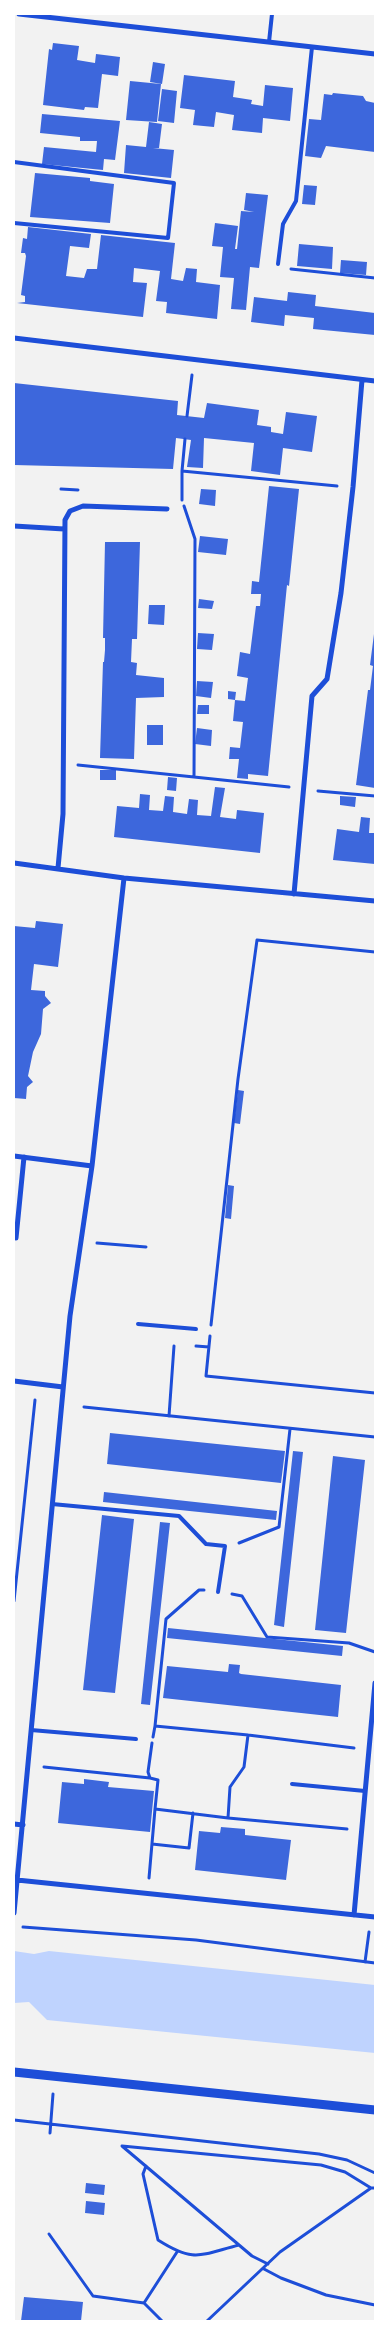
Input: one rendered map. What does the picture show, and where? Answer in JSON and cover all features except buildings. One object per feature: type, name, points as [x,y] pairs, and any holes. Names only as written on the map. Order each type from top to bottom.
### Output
[{"type":"street","points":[[19,14],[375,54]]},
{"type":"street","points":[[14,338],[375,381]]},
{"type":"street","points":[[294,894],[312,696],[327,679],[341,593],[353,487],[362,380]]},
{"type":"street","points":[[58,868],[63,822],[64,529],[67,515],[70,511],[83,506],[167,510]]},
{"type":"street","points":[[14,526],[64,529]]},
{"type":"street","points":[[14,864],[58,868],[124,878],[375,901]]},
{"type":"street","points":[[14,1913],[63,1386],[92,1166],[124,878]]},
{"type":"street","points":[[14,1156],[92,1166]]},
{"type":"street","points":[[16,1238],[24,1157]]},
{"type":"street","points":[[14,1381],[63,1386]]},
{"type":"street","points":[[354,1915],[375,1683]]},
{"type":"street","points":[[14,1824],[23,1825]]},
{"type":"street","points":[[17,1880],[373,1917]]},
{"type":"street","points":[[14,2072],[375,2110]]},
{"type":"lane","points":[[269,42],[272,14]]},
{"type":"lane","points":[[278,264],[283,224],[296,201],[312,47]]},
{"type":"lane","points":[[14,162],[174,183],[168,238],[14,223]]},
{"type":"lane","points":[[138,1324],[196,1329]]},
{"type":"lane","points":[[52,1504],[179,1516],[206,1544],[225,1546],[218,1592]]},
{"type":"lane","points":[[31,1730],[136,1739]]},
{"type":"lane","points":[[292,1784],[365,1791]]},
{"type":"path","points":[[278,264],[278,268],[375,278]]},
{"type":"path","points":[[187,416],[194,360]]},
{"type":"path","points":[[185,439],[180,496],[195,539],[194,777]]},
{"type":"path","points":[[182,471],[353,487]]},
{"type":"path","points":[[63,763],[302,790],[375,796]]},
{"type":"path","points":[[375,952],[257,940],[238,1079],[206,1376],[375,1394]]},
{"type":"path","points":[[81,1242],[146,1247]]},
{"type":"path","points":[[196,1329],[211,1330]]},
{"type":"path","points":[[169,1416],[174,1346]]},
{"type":"path","points":[[14,1601],[36,1392]]},
{"type":"path","points":[[84,1407],[375,1437]]},
{"type":"path","points":[[225,1546],[242,1542],[279,1527],[290,1429]]},
{"type":"path","points":[[150,1778],[148,1772],[166,1619],[199,1590],[242,1596],[267,1636],[349,1643],[375,1652]]},
{"type":"path","points":[[154,1726],[369,1750]]},
{"type":"path","points":[[228,1818],[230,1787],[244,1767],[248,1735]]},
{"type":"path","points":[[44,1767],[158,1780],[147,1894]]},
{"type":"path","points":[[155,1809],[228,1818],[362,1830]]},
{"type":"path","points":[[152,1844],[189,1848],[193,1813]]},
{"type":"path","points":[[365,1962],[373,1917]]},
{"type":"path","points":[[20,1926],[196,1940],[375,1962]]},
{"type":"path","points":[[50,2134],[54,2091]]},
{"type":"path","points":[[14,2120],[319,2154],[347,2160],[375,2173]]},
{"type":"path","points":[[207,2321],[264,2268],[268,2264],[280,2252],[373,2188],[345,2172],[321,2165],[122,2146],[252,2256],[268,2264]]},
{"type":"path","points":[[146,2166],[143,2174],[158,2240],[177,2252],[197,2256],[239,2245]]},
{"type":"path","points":[[49,2234],[93,2296],[144,2303],[162,2321]]},
{"type":"path","points":[[144,2303],[177,2252]]},
{"type":"path","points":[[264,2268],[282,2278],[326,2295],[375,2305]]},
{"type":"water","points":[[14,1951],[34,1954],[49,1951],[375,1985],[375,2053],[47,2020],[29,2002],[14,2003]]}]
